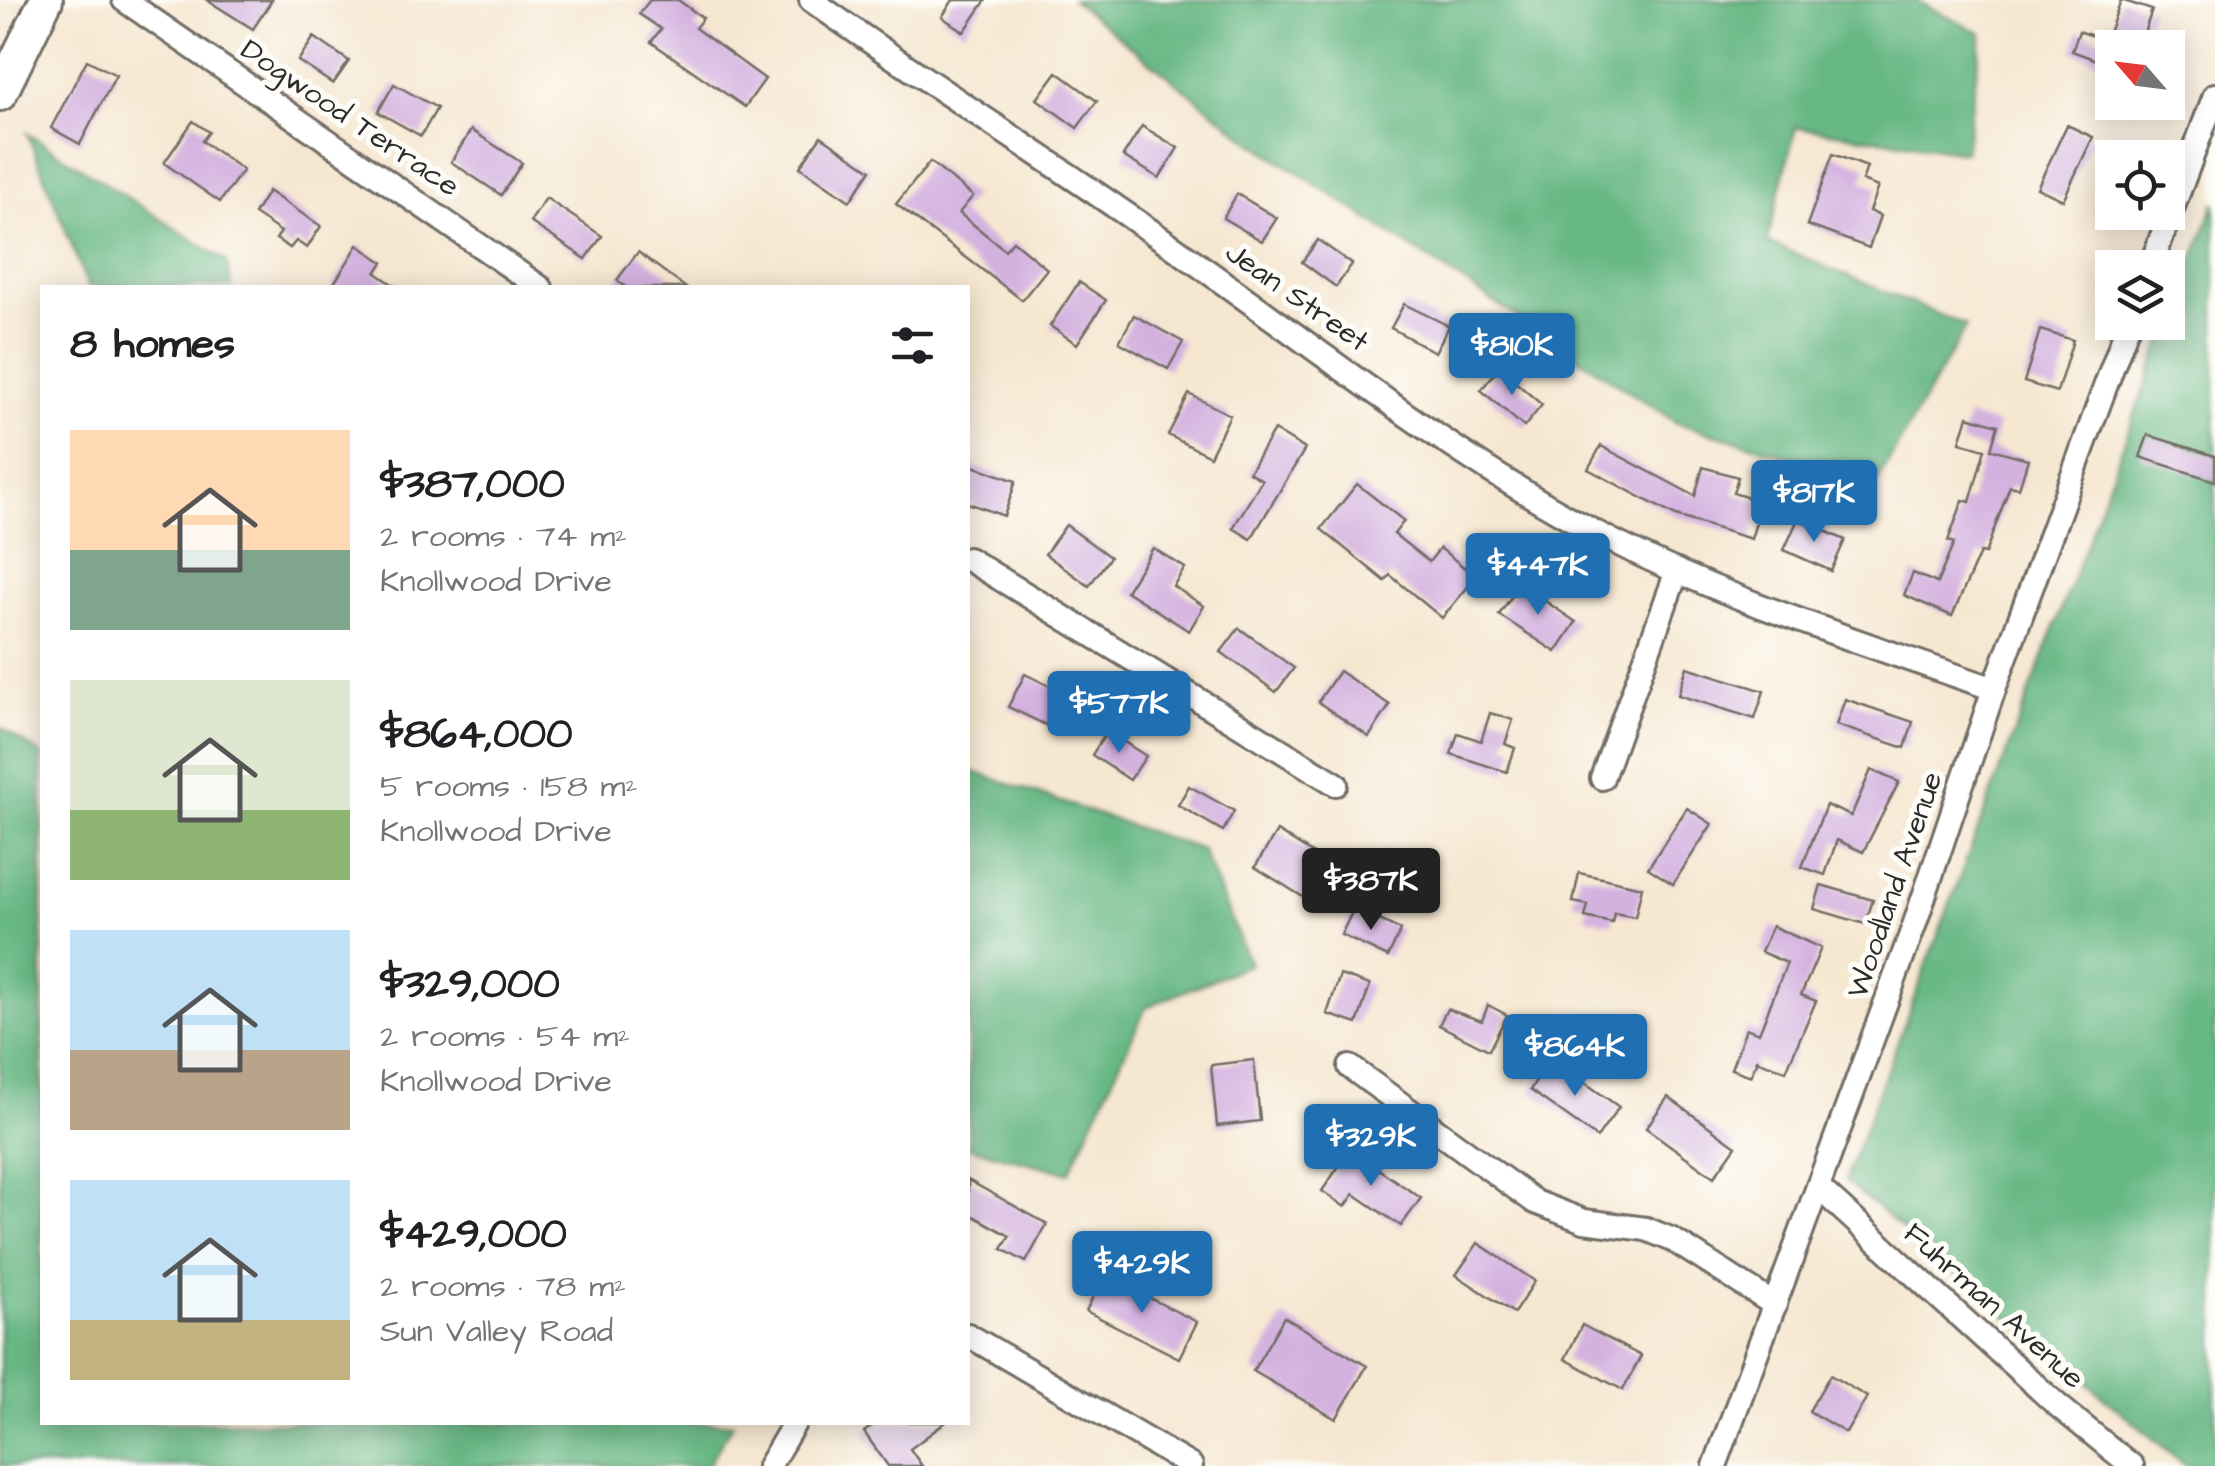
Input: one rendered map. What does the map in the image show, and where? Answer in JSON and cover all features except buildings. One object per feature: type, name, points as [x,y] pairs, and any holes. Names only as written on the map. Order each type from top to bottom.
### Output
[{"type":"main road","points":[[0,94],[46,0]]},
{"type":"street","name":"Dogwood Terrace","points":[[124,0],[536,285]]},
{"type":"street","name":"Jean Street","points":[[811,0],[904,67],[1179,250],[1467,456],[1540,502],[1677,571],[1758,605],[1994,690]]},
{"type":"street","points":[[2157,250],[2215,95]]},
{"type":"street","name":"Woodland Avenue","points":[[1716,1466],[2123,340]]},
{"type":"street","points":[[970,560],[1336,784]]},
{"type":"street","points":[[1602,778],[1677,571]]},
{"type":"street","points":[[1350,1067],[1536,1202],[1584,1221],[1646,1229],[1673,1240],[1775,1305]]},
{"type":"street","name":"Fuhrman Avenue","points":[[1818,1188],[2056,1404],[2132,1466]]},
{"type":"street","points":[[970,1337],[1191,1466]]},
{"type":"street","points":[[769,1466],[793,1425]]},
{"type":"green space","points":[[1072,0],[1915,0],[1982,34],[1965,152],[1796,127],[1767,242],[1966,326],[1877,482],[1677,423],[1253,143]]},
{"type":"green space","points":[[27,133],[226,261],[232,285],[87,285]]},
{"type":"green space","points":[[2215,202],[2215,1466],[2186,1466],[1845,1181],[2163,340],[2185,340],[2185,281]]},
{"type":"green space","points":[[0,727],[40,754],[40,1425],[732,1425],[707,1466],[0,1466]]},
{"type":"green space","points":[[970,771],[1202,850],[1250,964],[1146,1007],[1069,1173],[970,1148]]}]
